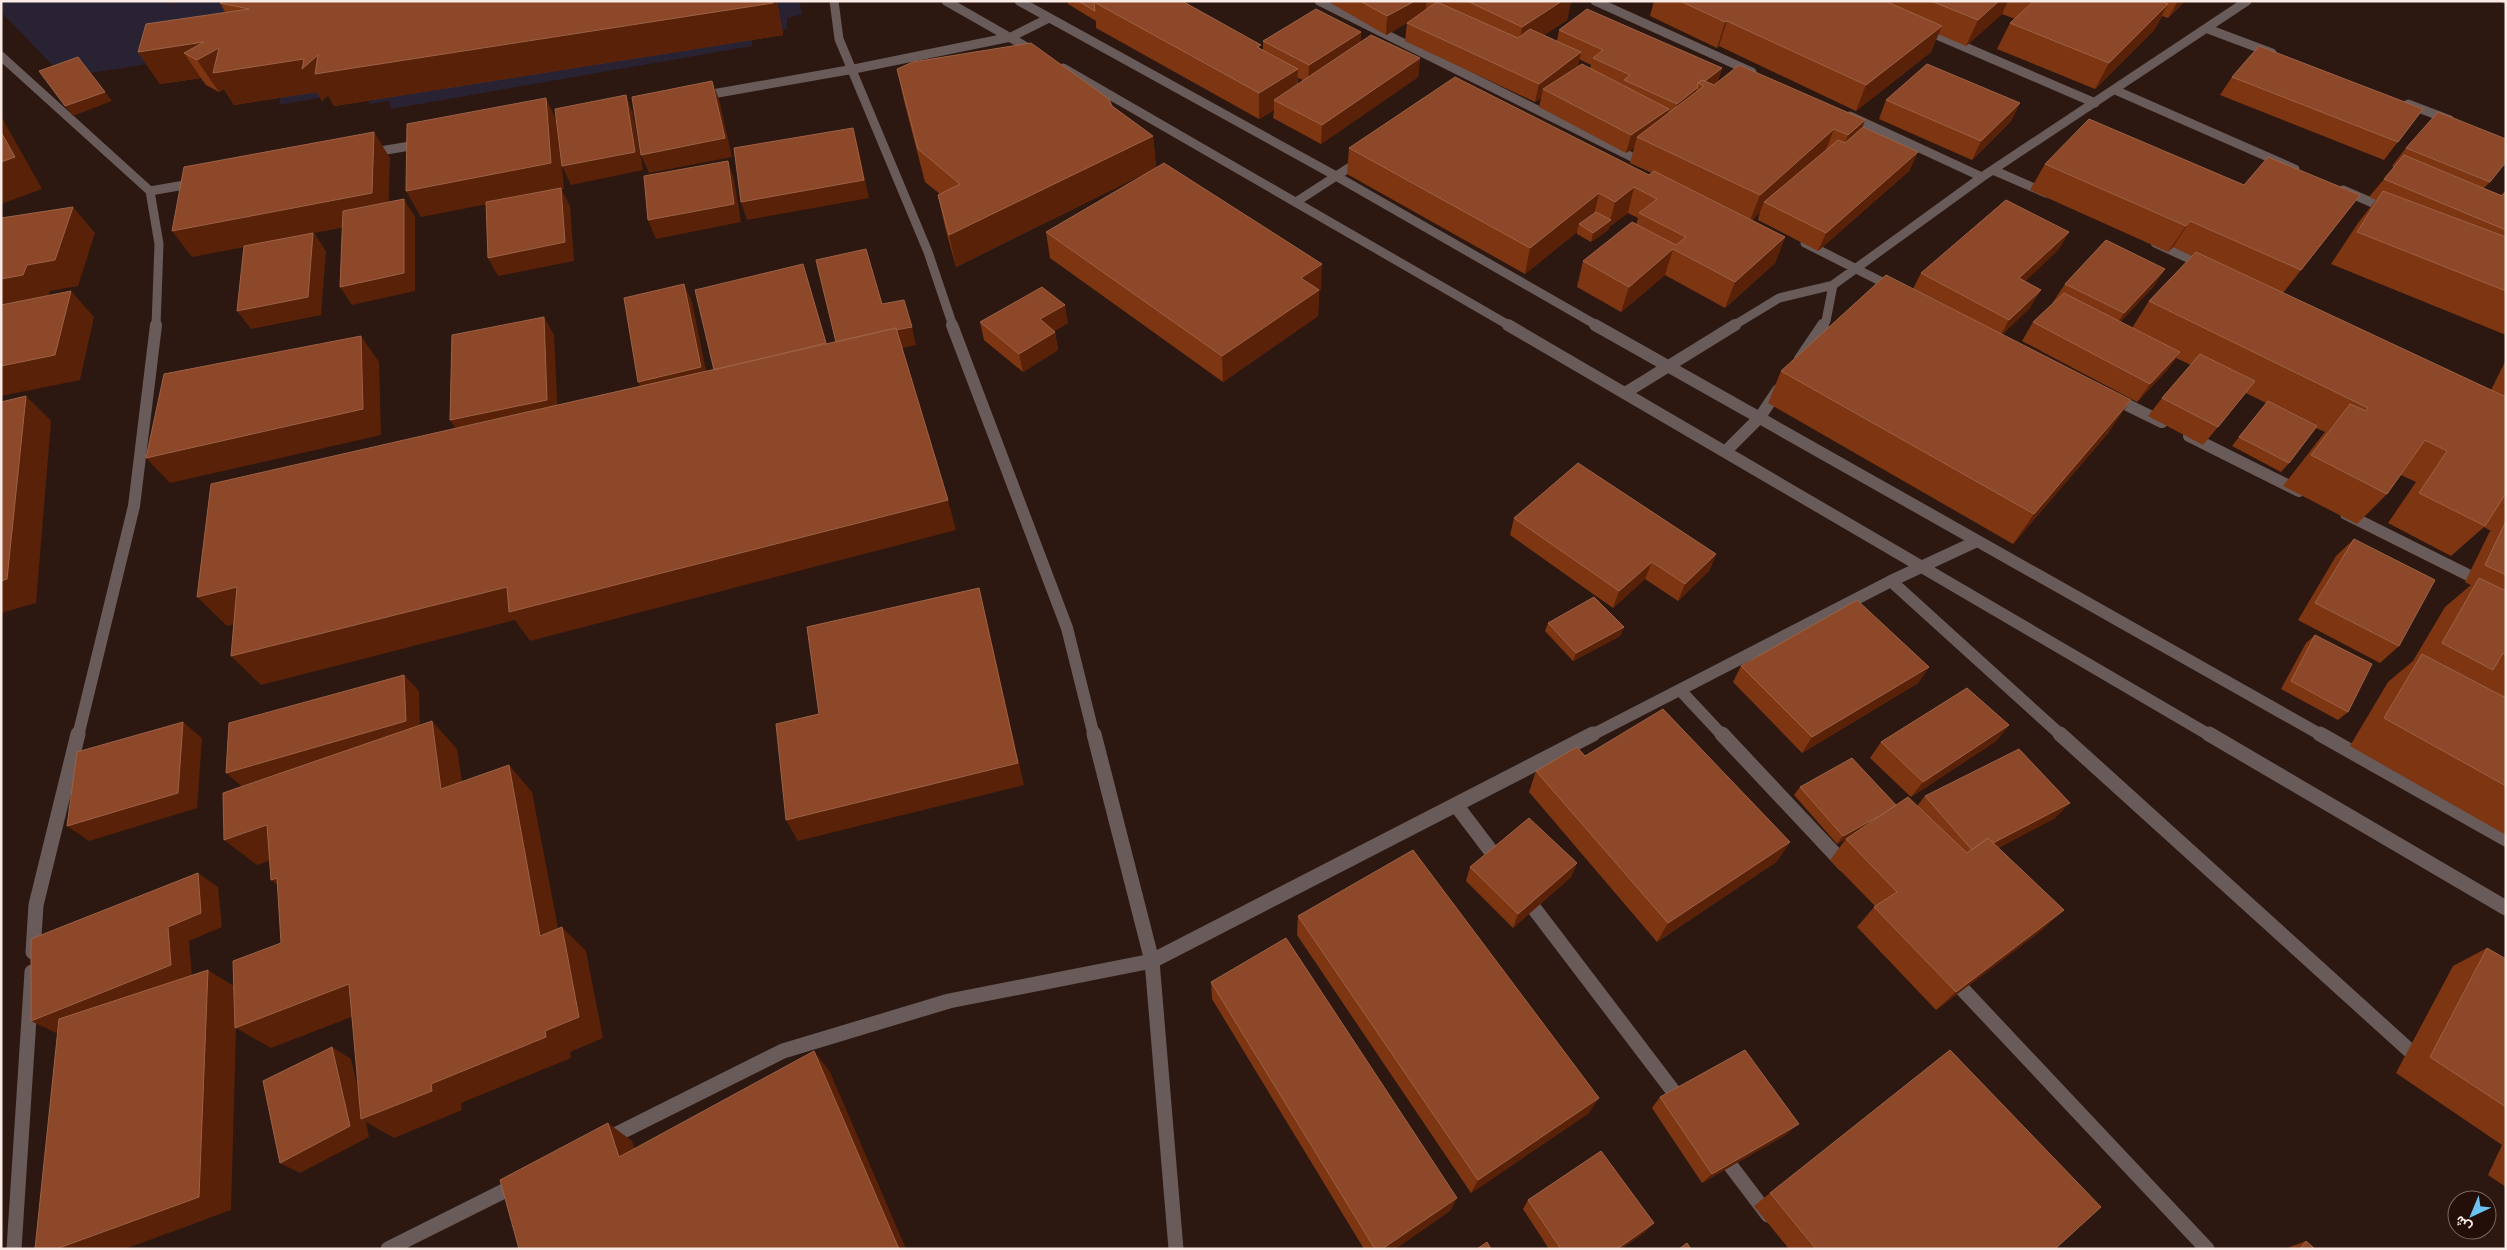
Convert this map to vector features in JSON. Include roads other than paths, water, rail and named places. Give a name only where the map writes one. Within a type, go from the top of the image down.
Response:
[{"type":"street","points":[[834,1],[839,39],[854,69],[928,252],[959,345],[1067,628],[1152,961],[1176,1249]]},
{"type":"street","points":[[946,1],[1296,202],[2506,908]]},
{"type":"street","points":[[1019,1],[1336,176],[1667,366],[2506,839]]},
{"type":"street","points":[[1319,1],[1475,84],[1654,169]]},
{"type":"street","points":[[1595,1],[1758,75]]},
{"type":"street","points":[[1625,394],[1667,366],[1779,298],[1833,285],[1982,177],[2208,29],[2247,1]]},
{"type":"street","points":[[687,98],[854,69],[1010,38],[1049,18]]},
{"type":"street","points":[[1918,28],[2095,102]]},
{"type":"street","points":[[2208,29],[2282,57]]},
{"type":"street","points":[[1,56],[150,191],[159,244],[157,314],[134,506],[36,905],[14,1249]]},
{"type":"street","points":[[2115,90],[2306,174]]},
{"type":"street","points":[[2394,99],[2459,124]]},
{"type":"street","points":[[1840,111],[1982,177]]},
{"type":"street","points":[[355,156],[433,142]]},
{"type":"street","points":[[1296,202],[1368,155]]},
{"type":"street","points":[[1993,170],[2056,198]]},
{"type":"street","points":[[150,191],[208,181]]},
{"type":"street","points":[[2333,186],[2397,213]]},
{"type":"street","points":[[1795,238],[1901,291]]},
{"type":"street","points":[[2146,239],[2218,272]]},
{"type":"street","points":[[1725,452],[1760,417],[1826,321],[1833,285]]},
{"type":"street","points":[[2105,394],[2310,496]]},
{"type":"street","points":[[2337,510],[2506,594]]},
{"type":"street","points":[[590,1148],[783,1051],[949,1001],[1152,961],[1891,581],[1977,541]]},
{"type":"street","points":[[1891,581],[2432,1070]]},
{"type":"street","points":[[1680,690],[1858,878]]},
{"type":"street","points":[[1456,805],[1691,1114]]},
{"type":"street","points":[[1940,966],[2207,1249]]},
{"type":"street","points":[[1709,1138],[1776,1225]]},
{"type":"street","points":[[388,1249],[529,1178]]}]
